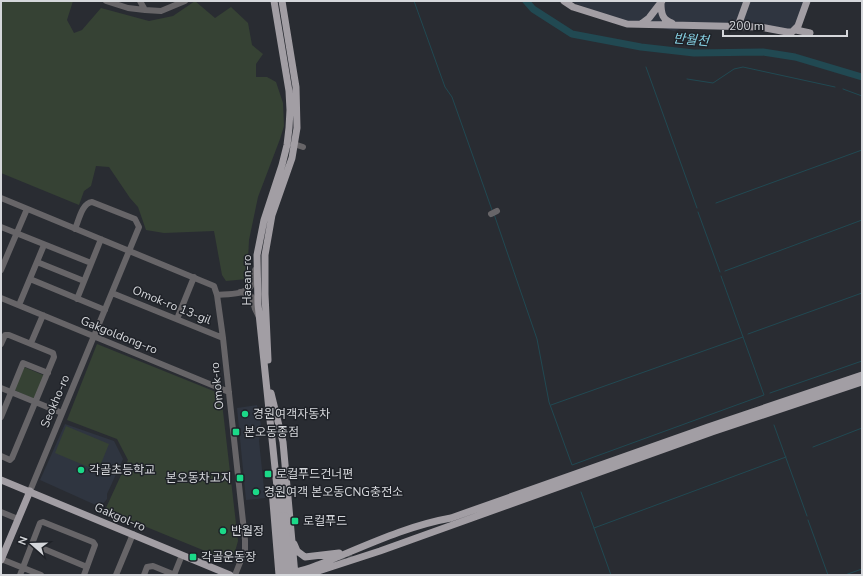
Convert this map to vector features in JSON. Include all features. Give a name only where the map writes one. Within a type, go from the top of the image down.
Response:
[{"type":"main road","name":"Haean-ro","points":[[274,1],[289,91],[289,128],[282,165],[264,220],[257,259],[259,317],[269,388],[282,516]]},
{"type":"main road","name":"Haean-ro","points":[[269,388],[265,255],[272,215],[292,158],[297,128],[296,86],[282,1]]},
{"type":"main road","points":[[738,26],[747,1]]},
{"type":"main road","points":[[796,30],[807,1]]},
{"type":"main road","points":[[566,2],[573,7],[627,24],[760,27],[787,32],[796,30],[810,33]]},
{"type":"main road","points":[[662,2],[661,11],[664,18],[674,24]]},
{"type":"main road","points":[[641,24],[649,18],[662,2]]},
{"type":"main road","points":[[657,24],[657,15],[662,2]]},
{"type":"main road","points":[[282,516],[285,575],[293,574],[317,566],[429,522],[451,518],[708,427],[862,375]]},
{"type":"main road","points":[[306,575],[712,432],[862,382]]},
{"type":"main road","points":[[269,388],[283,442],[294,560],[293,574]]},
{"type":"main road","points":[[269,388],[268,444],[280,575]]},
{"type":"main road","name":"Gakgol-ro","points":[[1,480],[230,575]]},
{"type":"main road","name":"Seokho-ro","points":[[1,559],[30,491]]},
{"type":"main road","points":[[282,516],[293,574]]},
{"type":"main road","points":[[292,540],[297,551],[305,557],[351,553]]},
{"type":"main road","points":[[278,562],[282,569],[286,571],[292,568],[294,560]]},
{"type":"main road","points":[[318,575],[328,568]]},
{"type":"street","points":[[106,1],[128,8],[161,11],[185,1]]},
{"type":"street","points":[[140,1],[145,10]]},
{"type":"street","points":[[294,144],[303,147]]},
{"type":"street","points":[[1,198],[194,277],[214,286],[217,295],[240,292],[251,286],[257,259]]},
{"type":"street","points":[[75,229],[85,206],[88,202],[92,202],[135,220],[139,227],[129,251]]},
{"type":"street","points":[[1,270],[27,209]]},
{"type":"street","points":[[1,227],[91,264]]},
{"type":"street","points":[[77,299],[101,239]]},
{"type":"street","points":[[19,306],[44,245]]},
{"type":"street","name":"Seokho-ro","points":[[30,491],[129,251]]},
{"type":"street","points":[[37,262],[84,281]]},
{"type":"street","points":[[177,319],[194,277]]},
{"type":"street","points":[[30,280],[105,310]]},
{"type":"street","name":"Omok-ro 13-gil","points":[[112,292],[223,338]]},
{"type":"street","points":[[240,292],[252,297],[259,317]]},
{"type":"street","name":"Omok-ro","points":[[217,295],[245,540],[245,550],[235,575]]},
{"type":"street","name":"Gakgoldong-ro","points":[[1,298],[229,392]]},
{"type":"street","points":[[31,344],[43,315]]},
{"type":"street","points":[[1,344],[5,335],[9,335],[53,353],[54,357],[12,458],[10,460],[1,456]]},
{"type":"street","points":[[1,417],[23,363],[48,373]]},
{"type":"street","points":[[1,388],[62,413]]},
{"type":"street","points":[[1,512],[18,519]]},
{"type":"street","points":[[20,575],[40,524],[43,522],[94,542],[95,545],[84,575]]},
{"type":"street","points":[[116,575],[132,534]]},
{"type":"street","points":[[32,544],[87,567]]},
{"type":"street","points":[[144,575],[147,567],[153,566],[175,575],[182,555]]},
{"type":"street","points":[[1,559],[41,575]]},
{"type":"shaded area","points":[[570,1],[807,1],[796,30],[680,29],[674,31],[649,24],[620,22]]},
{"type":"shaded area","points":[[257,405],[261,425],[259,441],[265,498],[246,500],[237,408]]},
{"type":"shaded area","name":"각골초등학교","points":[[65,424],[114,441],[123,459],[107,494],[107,499],[100,507],[40,480]]},
{"type":"green space","points":[[1,1],[73,1],[67,20],[74,33],[82,30],[101,8],[149,21],[173,16],[195,1],[215,18],[231,7],[248,23],[252,45],[263,54],[256,64],[256,77],[267,77],[276,82],[283,103],[284,126],[258,197],[249,240],[247,279],[226,281],[222,275],[214,231],[164,233],[146,230],[138,207],[109,167],[96,166],[91,186],[84,191],[79,205],[1,173]]},
{"type":"green space","points":[[97,344],[221,394],[238,541],[232,562],[105,510],[128,460],[117,439],[67,420]]},
{"type":"green space","points":[[24,367],[43,375],[44,377],[34,399],[14,390]]},
{"type":"green space","points":[[66,426],[109,444],[98,471],[55,453]]},
{"type":"waterway","points":[[414,1],[445,87],[452,97],[492,210]]},
{"type":"waterway","name":"반월천","points":[[526,1],[533,9],[572,34],[641,47],[694,53],[763,52],[795,57],[862,77]]},
{"type":"waterway","points":[[646,67],[697,208]]},
{"type":"waterway","points":[[687,79],[713,83],[734,69],[743,67],[835,87]]},
{"type":"waterway","points":[[843,89],[862,96]]},
{"type":"waterway","points":[[716,203],[862,150]]},
{"type":"waterway","points":[[698,212],[720,272]]},
{"type":"waterway","points":[[494,214],[537,339],[549,402],[572,465],[764,395],[721,276]]},
{"type":"waterway","points":[[725,271],[862,220]]},
{"type":"waterway","points":[[748,334],[862,293]]},
{"type":"waterway","points":[[551,405],[743,337]]},
{"type":"waterway","points":[[770,393],[862,361]]},
{"type":"waterway","points":[[774,425],[807,516]]},
{"type":"waterway","points":[[813,447],[862,428]]},
{"type":"waterway","points":[[594,528],[786,457]]},
{"type":"waterway","points":[[581,492],[611,575]]},
{"type":"waterway","points":[[808,520],[828,575]]},
{"type":"waterway","points":[[845,575],[862,569]]},
{"type":"tunnel","points":[[339,560],[352,555]]},
{"type":"place","name":"경원여객자동차","points":[[245,414]]},
{"type":"place","name":"본오동종점","points":[[236,432]]},
{"type":"place","name":"각골초등학교","points":[[81,470]]},
{"type":"place","name":"로컬푸드건너편","points":[[268,474]]},
{"type":"place","name":"본오동차고지","points":[[240,478]]},
{"type":"place","name":"경원여객 본오동CNG충전소","points":[[256,492]]},
{"type":"place","name":"로컬푸드","points":[[295,521]]},
{"type":"place","name":"반월정","points":[[223,531]]},
{"type":"place","name":"각골운동장","points":[[193,557]]}]
